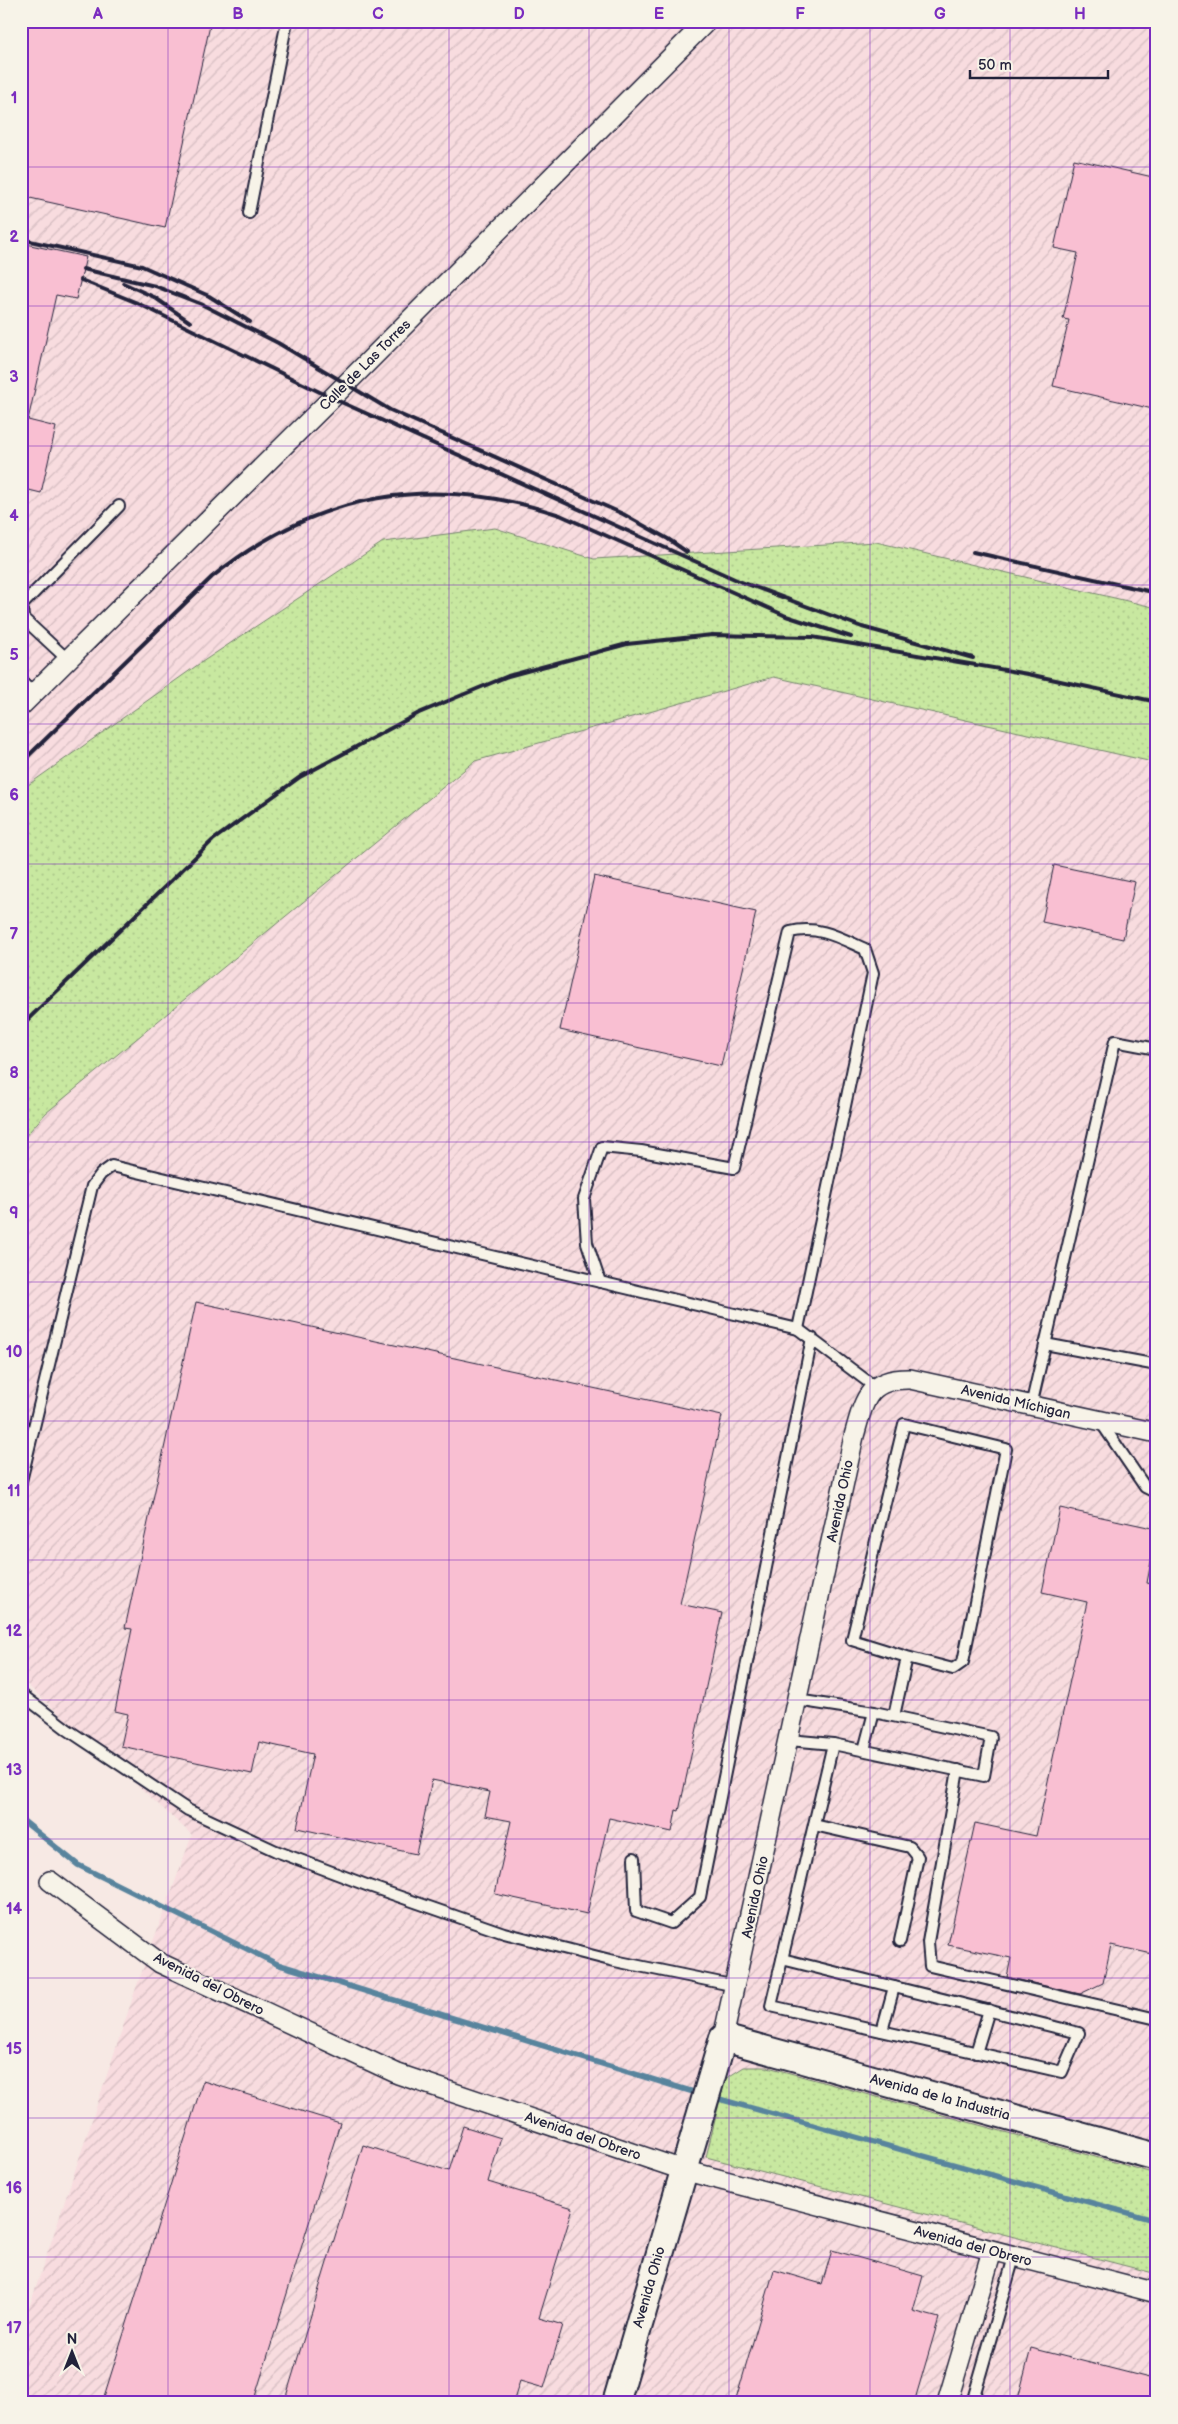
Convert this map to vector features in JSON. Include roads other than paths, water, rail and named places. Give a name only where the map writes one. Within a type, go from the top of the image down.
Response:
[{"type":"street","name":"Calle de Las Torres","points":[[26,694],[68,660],[332,398],[706,21]]},
{"type":"street","name":"Avenida Míchigan","points":[[875,1387],[884,1382],[910,1379],[1157,1433]]},
{"type":"street","name":"Avenida Ohio","points":[[616,2403],[723,2038],[736,1986],[854,1436],[862,1408],[875,1387]]},
{"type":"street","name":"Avenida del Obrero","points":[[50,1881],[160,1963],[398,2074],[683,2170],[1157,2293]]},
{"type":"street","name":"Avenida de la Industria","points":[[723,2038],[1157,2157]]},
{"type":"street","points":[[713,2069],[758,2051],[774,2051]]},
{"type":"street","points":[[947,2403],[992,2251]]},
{"type":"lane","points":[[249,213],[287,21]]},
{"type":"lane","points":[[68,660],[23,618],[22,605],[119,506]]},
{"type":"lane","points":[[600,1282],[586,1243],[584,1199],[602,1147],[641,1151],[734,1168],[790,932],[807,928],[836,936],[865,949],[874,973],[798,1329]]},
{"type":"lane","points":[[1031,1406],[1116,1040],[1157,1049]]},
{"type":"lane","points":[[21,1481],[92,1186],[101,1174],[112,1166],[798,1329],[875,1387]]},
{"type":"lane","points":[[634,1858],[636,1911],[671,1923],[700,1897],[812,1338]]},
{"type":"lane","points":[[1045,1344],[1157,1365]]},
{"type":"lane","points":[[1100,1421],[1145,1487],[1157,1493]]},
{"type":"lane","points":[[904,1424],[1006,1449],[963,1662],[953,1669],[907,1657],[852,1640],[904,1424]]},
{"type":"lane","points":[[894,1716],[907,1657]]},
{"type":"lane","points":[[21,1694],[68,1730],[188,1810],[276,1851],[504,1933],[610,1960],[736,1986]]},
{"type":"lane","points":[[789,1740],[833,1744],[984,1776],[991,1737],[874,1712],[797,1700]]},
{"type":"lane","points":[[864,1750],[874,1712]]},
{"type":"lane","points":[[782,1959],[1079,2033],[1062,2072],[771,2006],[782,1959],[814,1825],[833,1744]]},
{"type":"lane","points":[[958,1770],[928,1942],[930,1966],[1157,2019]]},
{"type":"lane","points":[[814,1825],[910,1847],[918,1857],[900,1941]]},
{"type":"lane","points":[[882,2031],[894,1987]]},
{"type":"lane","points":[[976,2053],[989,2010]]},
{"type":"lane","points":[[972,2403],[1014,2257]]},
{"type":"waterway","points":[[21,1819],[78,1865],[277,1964],[700,2094]]},
{"type":"waterway","points":[[712,2097],[1157,2221]]},
{"type":"railway","points":[[21,239],[142,266],[209,296],[250,322]]},
{"type":"railway","points":[[83,269],[155,286],[201,304],[278,343],[390,410],[623,514],[687,552]]},
{"type":"railway","points":[[81,280],[135,302],[332,398],[739,581],[862,627],[973,658]]},
{"type":"railway","points":[[123,283],[154,297],[190,322]]},
{"type":"railway","points":[[21,763],[212,577],[252,548],[293,526],[335,509],[377,498],[421,494],[466,495],[512,502],[560,515],[786,616],[851,637]]},
{"type":"railway","points":[[973,552],[1157,593]]},
{"type":"railway","points":[[21,1026],[213,840],[300,777],[419,713],[508,676],[627,644],[712,635],[812,637],[1028,674],[1157,702]]}]
